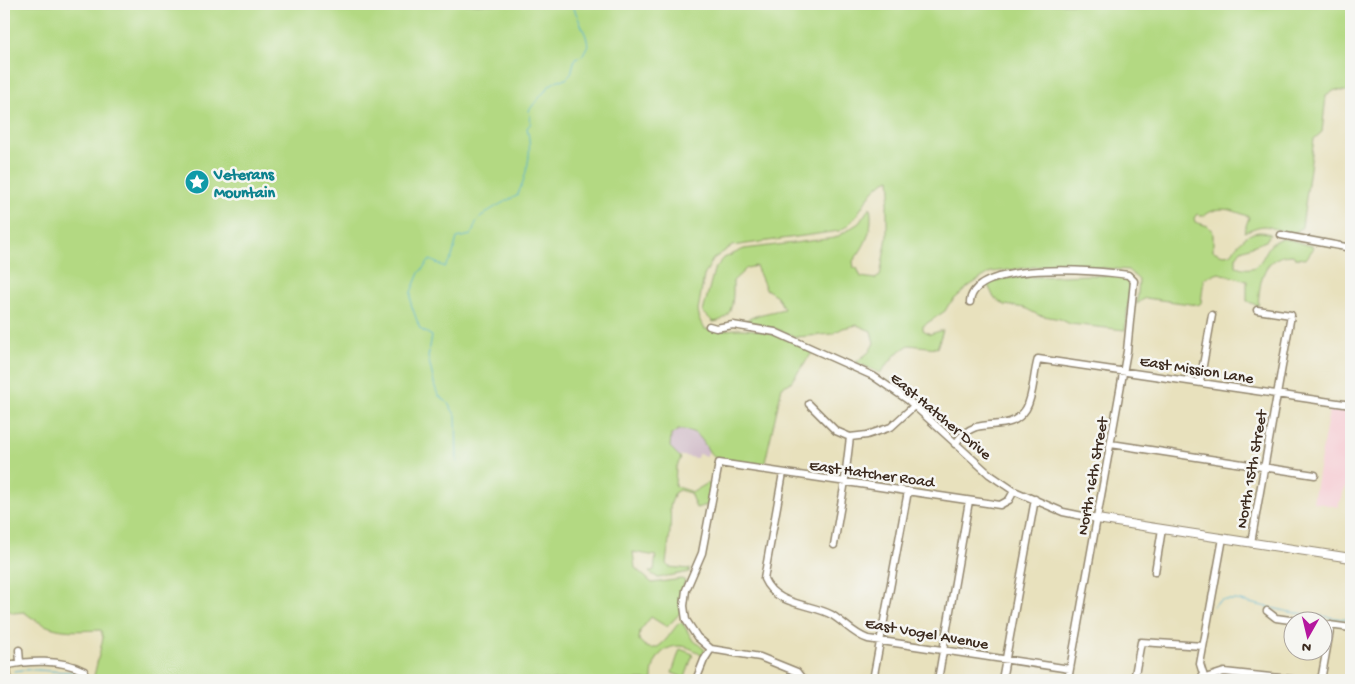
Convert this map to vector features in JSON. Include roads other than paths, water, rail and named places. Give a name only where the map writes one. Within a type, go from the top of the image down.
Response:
[{"type":"street","points":[[1282,235],[1351,248]]},
{"type":"street","name":"North 16th Street","points":[[970,302],[971,293],[978,286],[988,279],[1001,276],[1076,269],[1132,277],[1134,281],[1124,371],[1068,680]]},
{"type":"street","name":"North 15th Street","points":[[1251,543],[1291,315],[1257,310]]},
{"type":"street","points":[[1200,382],[1212,315]]},
{"type":"street","name":"East Hatcher Drive","points":[[709,326],[716,328],[733,325],[775,332],[873,376],[914,406],[989,474],[1014,491],[1063,512],[1097,519]]},
{"type":"street","name":"East Mission Lane","points":[[954,444],[967,432],[977,427],[1002,426],[1013,422],[1021,415],[1029,401],[1038,359],[1351,405]]},
{"type":"street","points":[[809,404],[836,430],[850,437],[867,435],[891,427],[914,406]]},
{"type":"street","points":[[834,545],[850,437]]},
{"type":"street","points":[[1111,444],[1315,475]]},
{"type":"street","name":"East Hatcher Road","points":[[711,650],[691,628],[684,614],[684,600],[702,553],[720,463],[908,490],[969,501],[1005,504],[1014,491]]},
{"type":"street","name":"East Vogel Avenue","points":[[782,473],[764,581],[784,598],[824,611],[861,636],[880,641],[1070,669]]},
{"type":"street","points":[[874,680],[908,490]]},
{"type":"street","points":[[1002,680],[1035,499]]},
{"type":"street","points":[[938,680],[969,501]]},
{"type":"street","points":[[1097,519],[1351,558]]},
{"type":"street","points":[[1155,572],[1162,530]]},
{"type":"street","name":"North 15th Street","points":[[1203,679],[1200,664],[1222,538]]},
{"type":"street","points":[[1267,611],[1276,618],[1282,619]]},
{"type":"street","points":[[1332,625],[1351,628]]},
{"type":"street","points":[[1134,680],[1141,642],[1203,646]]},
{"type":"street","points":[[19,650],[20,662]]},
{"type":"street","points":[[696,680],[704,660],[711,650],[760,657],[797,672],[803,680]]},
{"type":"street","points":[[8,680],[5,666],[20,662],[75,666],[84,671]]},
{"type":"street","points":[[1319,680],[1323,662]]},
{"type":"street","points":[[1203,679],[1218,673],[1230,672],[1300,680]]},
{"type":"waterway","points":[[457,462],[456,416],[447,402],[438,395],[435,387],[428,357],[432,336],[420,329],[411,304],[411,292],[419,273],[430,260],[445,267],[452,257],[457,238],[471,235],[479,219],[517,196],[524,180],[528,163],[529,137],[527,128],[531,123],[529,110],[550,85],[558,80],[566,79],[571,74],[575,58],[582,56],[588,45],[572,4]]},
{"type":"waterway","points":[[1213,606],[1221,600],[1236,600],[1290,612],[1351,620]]},
{"type":"waterway","points":[[1201,615],[1206,611]]},
{"type":"waterway","points":[[14,671],[79,671]]},
{"type":"place","name":"Veterans Mountain","points":[[197,182]]}]
